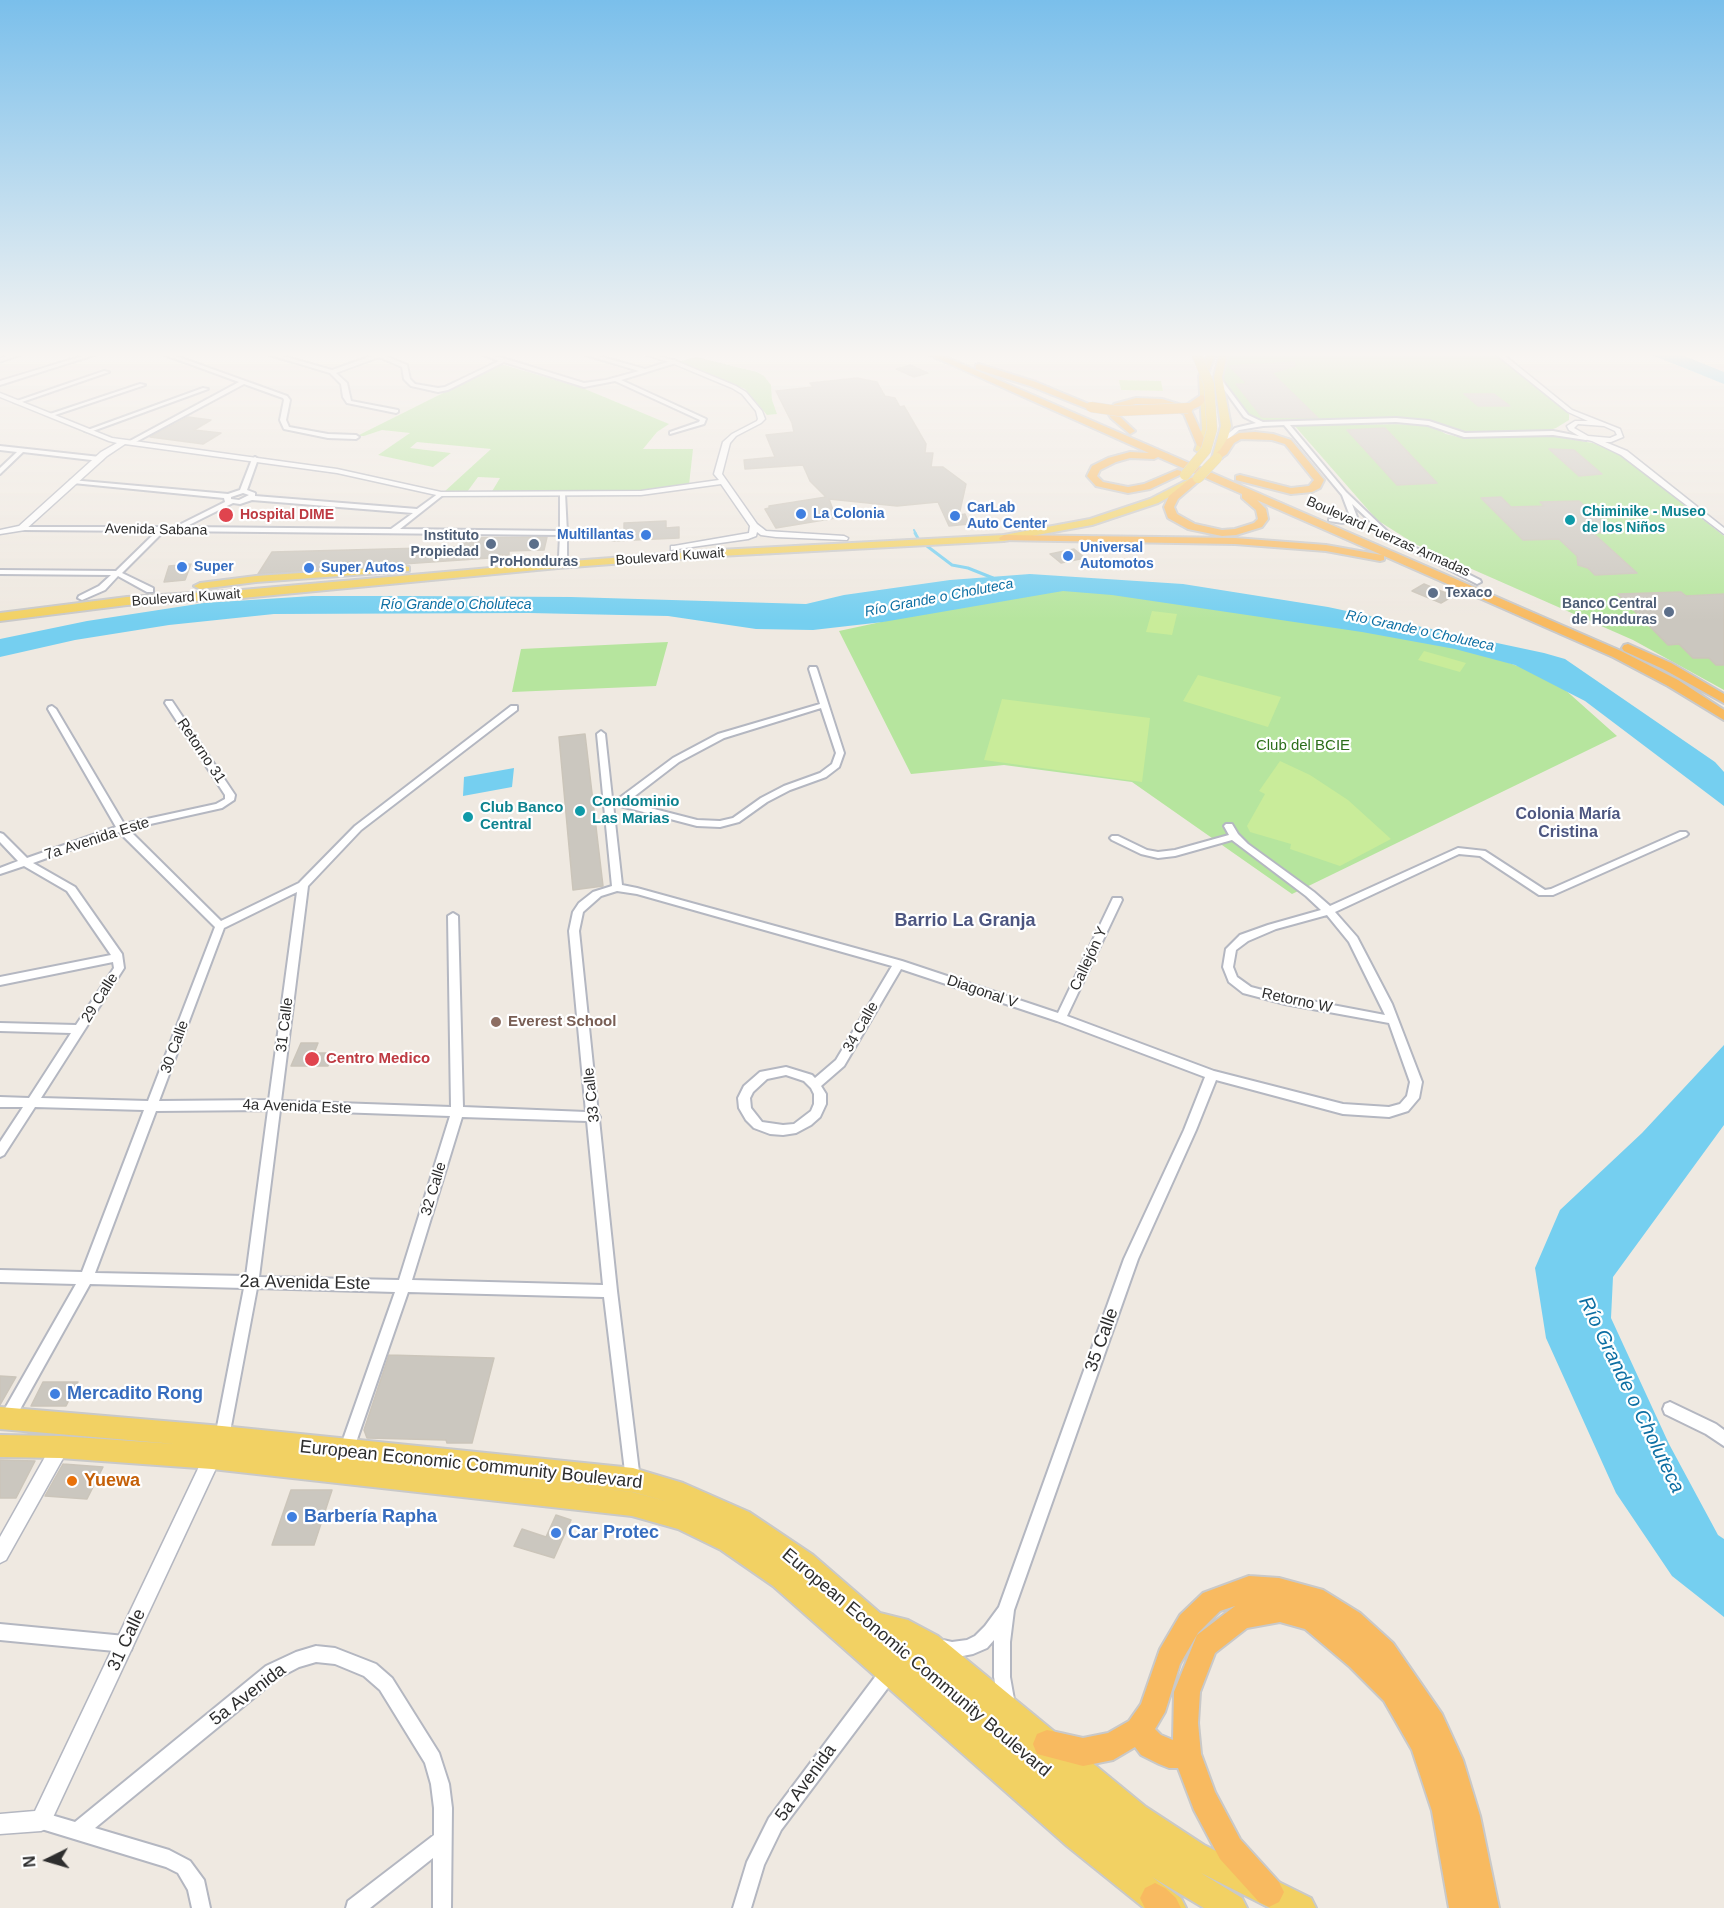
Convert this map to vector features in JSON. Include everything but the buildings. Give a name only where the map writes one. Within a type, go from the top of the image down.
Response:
[{"type":"highway","name":"Boulevard Fuerzas Armadas","points":[[1133,444],[1189,473],[1223,476],[1478,582],[1634,651],[1724,699]]},
{"type":"highway","name":"Boulevard Fuerzas Armadas","points":[[1157,444],[1430,572],[1617,654],[1673,683],[1724,716]]},
{"type":"highway","points":[[1217,457],[1224,452],[1228,444]]},
{"type":"highway","points":[[1223,476],[1291,491],[1312,489],[1319,480],[1290,444]]},
{"type":"highway","points":[[1130,455],[1156,456],[1189,473],[1146,487],[1128,490],[1100,484],[1092,476],[1096,468],[1130,455]]},
{"type":"highway","points":[[1189,473],[1170,502],[1169,511],[1180,522],[1206,531],[1222,532],[1249,529],[1258,525],[1263,519],[1263,514],[1256,504],[1223,476]]},
{"type":"highway","points":[[1004,538],[1109,538],[1288,544],[1362,554],[1430,572]]},
{"type":"highway","points":[[1047,1744],[1083,1752],[1113,1746],[1138,1730],[1152,1712],[1169,1658],[1189,1624],[1212,1602],[1249,1588],[1279,1590],[1314,1599],[1351,1622],[1384,1652],[1414,1693],[1432,1723],[1449,1760],[1466,1816],[1473,1903]]},
{"type":"highway","points":[[1269,1893],[1230,1849],[1204,1800],[1187,1754],[1185,1723],[1187,1692],[1206,1644],[1241,1616],[1280,1609],[1312,1619],[1359,1658],[1393,1692],[1424,1744],[1473,1903]]},
{"type":"highway","points":[[1138,1730],[1151,1745],[1169,1754],[1187,1754]]},
{"type":"main road","points":[[1189,473],[1206,450],[1208,444]]},
{"type":"main road","name":"Boulevard Kuwait","points":[[936,538],[1015,529],[1097,513],[1131,501],[1189,473],[1217,457],[1222,444]]},
{"type":"main road","name":"Boulevard Kuwait","points":[[0,617],[178,597],[253,593],[423,576],[891,540],[1004,538],[1092,522],[1154,501],[1189,473],[1201,447]]},
{"type":"main road","name":"Boulevard Kuwait","points":[[0,610],[150,590],[298,576],[433,568],[674,548],[844,538],[891,540]]},
{"type":"main road","points":[[423,576],[316,585],[308,582],[314,578],[433,568]]},
{"type":"main road","points":[[178,597],[281,588],[290,585],[292,581],[204,585]]},
{"type":"main road","name":"European Economic Community Boulevard","points":[[4,1418],[632,1504],[681,1518],[730,1541],[782,1577],[891,1670],[1060,1822],[1164,1905]]},
{"type":"main road","name":"European Economic Community Boulevard","points":[[0,1446],[346,1451],[633,1480],[683,1495],[740,1521],[804,1564],[1095,1816],[1162,1867],[1232,1908]]},
{"type":"main road","points":[[873,1624],[908,1633],[929,1645],[1136,1817],[1194,1855],[1301,1908]]},
{"type":"street","points":[[22,528],[100,459],[125,444]]},
{"type":"street","points":[[135,444],[337,471],[441,494],[641,493],[723,482]]},
{"type":"street","points":[[726,444],[718,474],[754,526],[764,533],[776,535],[844,538]]},
{"type":"street","points":[[1302,444],[1344,493],[1390,537],[1478,582]]},
{"type":"street","points":[[1602,444],[1624,453],[1724,532]]},
{"type":"street","points":[[1619,444],[1624,453]]},
{"type":"street","points":[[0,448],[100,459]]},
{"type":"street","points":[[0,472],[22,450]]},
{"type":"street","points":[[172,531],[243,491],[255,459]]},
{"type":"street","points":[[73,481],[230,499],[251,498],[417,511]]},
{"type":"street","points":[[243,491],[253,494],[251,498]]},
{"type":"street","points":[[1331,520],[1343,521],[1354,517],[1344,493]]},
{"type":"street","points":[[392,532],[441,494]]},
{"type":"street","points":[[563,494],[563,557]]},
{"type":"street","points":[[674,548],[748,537],[753,534],[754,526]]},
{"type":"street","name":"Avenida Sabana","points":[[0,532],[22,528],[161,531],[564,532]]},
{"type":"street","points":[[82,598],[102,588],[161,531]]},
{"type":"street","points":[[0,572],[117,573],[150,590]]},
{"type":"street","points":[[614,801],[697,823],[720,824],[736,820],[764,800],[823,775],[836,765],[840,753],[813,669]]},
{"type":"street","name":"Retorno 31","points":[[169,703],[230,795],[229,800]]},
{"type":"street","points":[[614,801],[676,760],[713,740],[824,705]]},
{"type":"street","points":[[52,709],[121,828],[220,926],[303,885],[358,828],[514,708]]},
{"type":"street","points":[[601,734],[614,801],[617,888]]},
{"type":"street","name":"7a Avenida Este","points":[[0,871],[121,828],[219,806],[229,800]]},
{"type":"street","name":"Diagonal V","points":[[617,888],[654,896],[898,964],[1061,1018],[1212,1075],[1343,1109],[1389,1112],[1404,1108],[1413,1098],[1416,1082],[1393,1020],[1353,940],[1328,911],[1232,831],[1175,853],[1158,855],[1144,852],[1115,838]]},
{"type":"street","points":[[1328,911],[1458,851],[1482,853],[1504,865],[1533,887],[1543,892],[1553,892],[1683,834]]},
{"type":"street","name":"29 Calle","points":[[0,836],[25,862],[71,889],[118,957],[118,968],[0,1152]]},
{"type":"street","name":"31 Calle","points":[[41,1821],[217,1448],[252,1282],[303,885]]},
{"type":"street","name":"33 Calle","points":[[617,888],[589,899],[578,912],[574,922],[610,1291],[633,1480]]},
{"type":"street","name":"Callejón Y","points":[[1061,1018],[1117,900]]},
{"type":"street","name":"Retorno W","points":[[1328,911],[1272,927],[1244,938],[1231,949],[1228,967],[1233,979],[1247,990],[1285,1000],[1393,1020]]},
{"type":"street","name":"32 Calle","points":[[346,1451],[404,1285],[457,1113],[453,916]]},
{"type":"street","name":"30 Calle","points":[[4,1418],[86,1279],[220,926]]},
{"type":"street","points":[[0,981],[118,957]]},
{"type":"street","name":"34 Calle","points":[[815,1085],[840,1063],[898,964]]},
{"type":"street","points":[[0,1027],[81,1029]]},
{"type":"street","points":[[775,1072],[798,1073],[815,1085],[820,1094],[820,1104],[816,1114],[796,1128],[783,1130],[758,1125],[745,1108],[744,1098],[748,1089],[764,1075],[775,1072]]},
{"type":"street","name":"35 Calle","points":[[1008,1712],[1002,1677],[1002,1642],[1006,1610],[1131,1259],[1190,1130],[1212,1075]]},
{"type":"street","name":"4a Avenida Este","points":[[0,1102],[153,1107],[274,1106],[594,1117]]},
{"type":"street","name":"2a Avenida Este","points":[[0,1276],[610,1291]]},
{"type":"street","points":[[1670,1409],[1711,1429],[1724,1439]]},
{"type":"street","points":[[0,1554],[60,1447]]},
{"type":"street","name":"35 Calle","points":[[929,1645],[952,1650],[967,1648],[981,1642],[1006,1610]]},
{"type":"street","points":[[0,1632],[125,1644]]},
{"type":"street","name":"5a Avenida","points":[[78,1831],[272,1672],[296,1660],[316,1654],[335,1656],[370,1670],[386,1684],[433,1759],[440,1784],[444,1838],[442,1908]]},
{"type":"street","name":"5a Avenida","points":[[742,1908],[756,1862],[775,1824],[891,1670]]},
{"type":"street","points":[[0,1824],[41,1821],[169,1859],[184,1867],[197,1887],[201,1908]]},
{"type":"street","points":[[355,1908],[444,1838]]},
{"type":"green space","points":[[394,444],[415,444],[410,448],[451,453],[433,467],[378,455]]},
{"type":"green space","points":[[439,444],[647,444],[643,449],[693,449],[689,485],[649,491],[491,493],[500,478],[478,477],[467,492],[444,492],[491,449]]},
{"type":"green space","points":[[1311,444],[1595,444],[1619,454],[1724,536],[1724,690],[1633,640],[1415,544],[1377,520]]},
{"type":"green space","name":"Club del BCIE","points":[[1142,590],[1460,645],[1553,679],[1617,736],[1292,894],[1132,782],[1004,765],[911,774],[839,631],[988,599],[1044,591]]},
{"type":"green space","points":[[1152,611],[1177,614],[1172,635],[1146,632]]},
{"type":"green space","points":[[668,642],[656,686],[512,692],[521,649]]},
{"type":"green space","points":[[1424,651],[1466,663],[1460,672],[1418,660]]},
{"type":"green space","points":[[1198,675],[1281,697],[1268,727],[1183,701]]},
{"type":"green space","points":[[1002,699],[1150,718],[1142,782],[984,760]]},
{"type":"green space","points":[[1280,761],[1310,775],[1348,800],[1391,839],[1340,866],[1290,849],[1291,844],[1250,832],[1247,826],[1265,794],[1259,791]]},
{"type":"water","name":"Río Grande o Choluteca","points":[[1030,574],[1183,584],[1328,607],[1565,659],[1715,762],[1724,772],[1724,806],[1585,701],[1515,665],[1455,649],[1362,632],[1112,595],[1063,591],[883,622],[813,630],[756,629],[668,616],[529,613],[274,614],[169,625],[75,640],[0,657],[0,639],[87,621],[204,603],[312,596],[410,596],[571,597],[806,604],[844,595],[950,580]]},
{"type":"water","points":[[514,768],[512,787],[463,796],[464,777]]},
{"type":"water","name":"Río Grande o Choluteca","points":[[1724,1045],[1724,1125],[1613,1277],[1611,1318],[1669,1444],[1718,1535],[1724,1539],[1724,1617],[1672,1576],[1616,1493],[1546,1338],[1535,1268],[1560,1210],[1642,1133]]},
{"type":"waterway","points":[[914,530],[916,534]]},
{"type":"waterway","name":"Río Grande o Choluteca","points":[[915,533],[919,540],[952,565],[968,568],[993,578]]},
{"type":"place","name":"La Colonia","points":[[801,514]]},
{"type":"place","name":"Hospital DIME","points":[[226,515]]},
{"type":"place","name":"CarLab Auto Center","points":[[955,516]]},
{"type":"place","name":"Chiminike - Museo de los Niños","points":[[1570,520]]},
{"type":"place","name":"Multillantas","points":[[646,535]]},
{"type":"place","name":"Instituto Propiedad","points":[[491,544]]},
{"type":"place","name":"ProHonduras","points":[[534,544]]},
{"type":"place","name":"Universal Automotos","points":[[1068,556]]},
{"type":"place","name":"Super","points":[[182,567]]},
{"type":"place","name":"Super Autos","points":[[309,568]]},
{"type":"place","name":"Texaco","points":[[1433,593]]},
{"type":"place","name":"Banco Central de Honduras","points":[[1669,612]]},
{"type":"place","name":"Condominio Las Marias","points":[[580,811]]},
{"type":"place","name":"Club Banco Central","points":[[468,817]]},
{"type":"place","name":"Everest School","points":[[496,1022]]},
{"type":"place","name":"Centro Medico","points":[[312,1059]]},
{"type":"place","name":"Mercadito Rong","points":[[55,1394]]},
{"type":"place","name":"Yuewa","points":[[72,1481]]},
{"type":"place","name":"Barbería Rapha","points":[[292,1517]]},
{"type":"place","name":"Car Protec","points":[[556,1533]]},
{"type":"district","name":"Colonia María Cristina","points":[[1568,824]]},
{"type":"district","name":"Barrio La Granja","points":[[965,921]]}]
